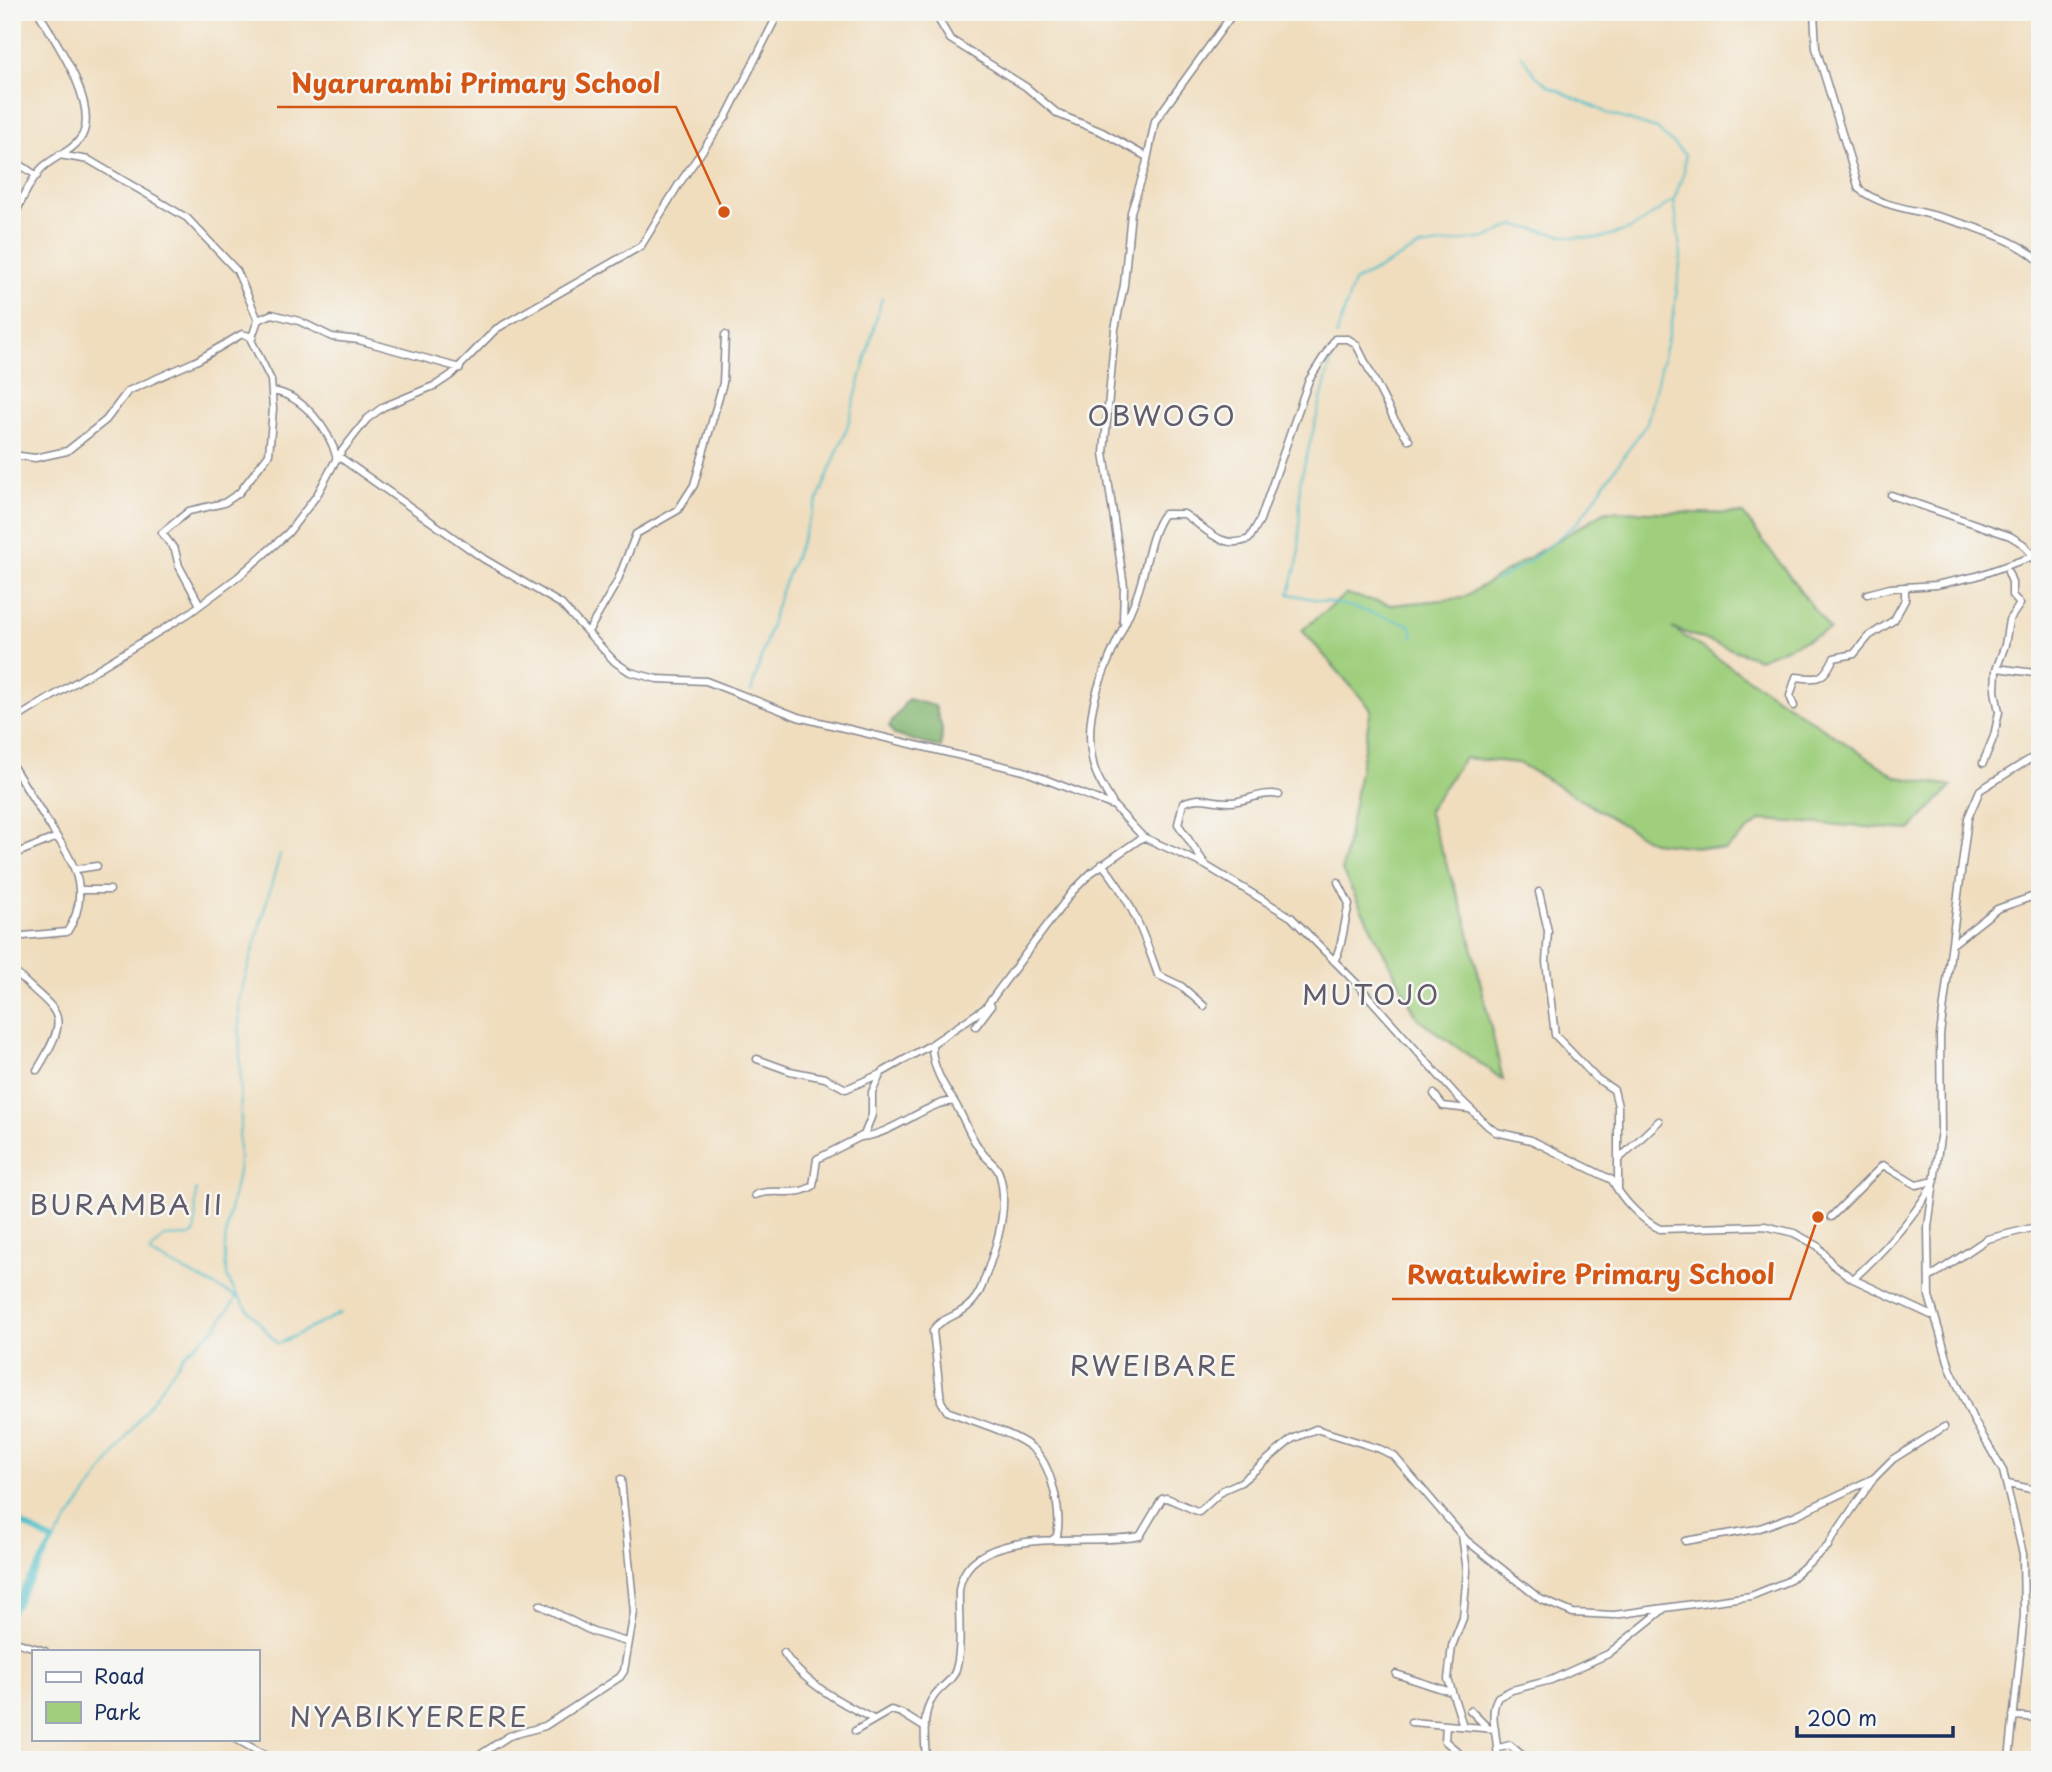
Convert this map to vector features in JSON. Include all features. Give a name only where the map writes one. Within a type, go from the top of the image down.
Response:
[{"type":"street","points":[[12,222],[37,176],[83,134],[86,109],[61,51],[38,12]]},
{"type":"street","points":[[13,722],[200,605],[238,577],[288,533],[359,428],[383,407],[436,385],[460,368],[479,343],[496,329],[641,246],[679,184],[726,117],[779,12]]},
{"type":"street","points":[[934,12],[950,39],[1026,87],[1058,114],[1102,132],[1147,157]]},
{"type":"street","points":[[1123,625],[1124,586],[1107,489],[1105,422],[1128,228],[1161,110],[1234,12]]},
{"type":"street","points":[[1814,12],[1816,48],[1859,189],[1885,203],[2012,242],[2030,251],[2040,262]]},
{"type":"street","points":[[59,155],[89,160],[187,218],[237,271],[251,296],[258,320],[253,337],[270,374],[270,447],[263,464],[239,493],[224,503],[189,511],[162,533],[175,550],[179,566],[200,605]]},
{"type":"street","points":[[12,159],[37,176]]},
{"type":"street","points":[[258,320],[272,314],[299,321],[332,337],[359,340],[460,368]]},
{"type":"street","points":[[12,455],[35,458],[68,451],[106,420],[128,391],[196,361],[242,334],[253,337]]},
{"type":"street","points":[[589,630],[617,582],[636,534],[678,510],[694,485],[723,383],[725,335]]},
{"type":"street","points":[[1409,440],[1394,419],[1356,344],[1341,338],[1332,340],[1309,380],[1254,533],[1243,542],[1228,542],[1211,536],[1184,514],[1164,514],[1156,528],[1136,597],[1097,687],[1091,758],[1097,776],[1114,806],[1143,837],[1205,865],[1291,917],[1471,1110],[1496,1132],[1531,1140],[1612,1180],[1618,1192],[1647,1220],[1660,1228],[1765,1226],[1794,1233],[1818,1246],[1832,1264],[1853,1279],[1933,1316]]},
{"type":"street","points":[[272,391],[292,397],[321,425],[333,442],[338,458],[484,559],[561,604],[589,630],[615,662],[642,677],[706,681],[798,717],[1024,771],[1114,806]]},
{"type":"street","points":[[1891,495],[2010,536],[2040,564]]},
{"type":"street","points":[[1867,593],[1936,585],[1977,576],[2034,556]]},
{"type":"street","points":[[1983,763],[1994,737],[1999,712],[1995,684],[1997,668],[2009,620],[2020,604],[2012,596],[2012,582],[2008,572]]},
{"type":"street","points":[[1794,706],[1790,696],[1796,677],[1816,678],[1828,673],[1835,658],[1854,654],[1869,636],[1894,620],[1905,600],[1905,587]]},
{"type":"street","points":[[1997,668],[2034,673],[2040,670]]},
{"type":"street","points":[[2008,1760],[2024,1615],[2023,1554],[2008,1484],[1956,1381],[1933,1316],[1928,1227],[1941,1130],[1940,1035],[1968,818],[1976,796],[1988,782],[2040,753]]},
{"type":"street","points":[[12,765],[77,869],[80,890],[67,932],[23,936]]},
{"type":"street","points":[[1205,865],[1178,824],[1183,803],[1203,796],[1232,802],[1266,793],[1279,795]]},
{"type":"street","points":[[12,855],[57,836]]},
{"type":"street","points":[[757,1059],[790,1071],[825,1078],[846,1089],[932,1044],[988,1004],[1072,892],[1102,864],[1143,837]]},
{"type":"street","points":[[1102,864],[1115,879],[1141,930],[1158,975],[1181,986],[1204,1006]]},
{"type":"street","points":[[77,869],[97,866]]},
{"type":"street","points":[[1334,961],[1349,904],[1338,882]]},
{"type":"street","points":[[80,890],[110,890]]},
{"type":"street","points":[[1539,892],[1548,931],[1546,962],[1555,1035],[1596,1078],[1614,1090],[1618,1106],[1618,1192]]},
{"type":"street","points":[[1952,944],[1997,909],[2040,894]]},
{"type":"street","points":[[12,969],[56,1010],[60,1021],[54,1039],[37,1070]]},
{"type":"street","points":[[976,1026],[987,1014],[991,1006],[988,1004]]},
{"type":"street","points":[[932,1044],[935,1065],[954,1102],[978,1147],[1000,1174],[1002,1201],[997,1239],[980,1289],[968,1309],[936,1326],[933,1331],[941,1401],[947,1411],[962,1414],[981,1426],[1023,1441],[1040,1455],[1052,1482],[1059,1519],[1058,1536],[1051,1541]]},
{"type":"street","points":[[862,1137],[872,1115],[872,1092],[881,1073]]},
{"type":"street","points":[[1434,1094],[1443,1106],[1471,1110]]},
{"type":"street","points":[[755,1195],[768,1191],[779,1194],[808,1189],[813,1186],[817,1159],[837,1146],[862,1137],[875,1136],[931,1108],[954,1102]]},
{"type":"street","points":[[1618,1160],[1659,1121]]},
{"type":"street","points":[[1831,1217],[1883,1165],[1916,1185],[1935,1181]]},
{"type":"street","points":[[1853,1279],[1920,1206],[1935,1181]]},
{"type":"street","points":[[1929,1278],[1986,1239],[2040,1226]]},
{"type":"street","points":[[926,1760],[925,1728],[932,1697],[953,1677],[956,1670],[960,1580],[970,1563],[992,1550],[1051,1541],[1140,1536],[1158,1503],[1167,1498],[1199,1512],[1223,1490],[1241,1482],[1292,1440],[1316,1429],[1367,1444],[1394,1456],[1462,1535],[1540,1599],[1564,1611],[1606,1615],[1751,1596],[1788,1581],[1828,1546],[1829,1540],[1849,1517],[1874,1478],[1893,1459],[1944,1427]]},
{"type":"street","points":[[1685,1541],[1757,1529],[1796,1515],[1874,1478]]},
{"type":"street","points":[[472,1760],[509,1736],[545,1726],[620,1677],[624,1671],[634,1612],[621,1479]]},
{"type":"street","points":[[2008,1484],[2040,1491]]},
{"type":"street","points":[[1462,1535],[1467,1571],[1463,1618],[1449,1659],[1451,1692],[1463,1726]]},
{"type":"street","points":[[540,1605],[593,1632],[627,1642]]},
{"type":"street","points":[[1497,1760],[1499,1748],[1491,1728],[1493,1706],[1498,1698],[1512,1690],[1551,1680],[1608,1654],[1664,1609]]},
{"type":"street","points":[[12,1641],[42,1650]]},
{"type":"street","points":[[785,1653],[792,1666],[848,1706],[873,1719]]},
{"type":"street","points":[[1396,1674],[1451,1692]]},
{"type":"street","points":[[855,1731],[891,1710],[925,1728]]},
{"type":"street","points":[[1470,1710],[1491,1728]]},
{"type":"street","points":[[2013,1716],[2040,1718]]},
{"type":"street","points":[[1411,1723],[1491,1728]]},
{"type":"street","points":[[1446,1726],[1445,1741],[1458,1752],[1461,1760]]},
{"type":"street","points":[[238,1740],[274,1760]]},
{"type":"street","points":[[1499,1748],[1510,1745],[1524,1757],[1560,1760]]},
{"type":"green space","points":[[1606,511],[1743,514],[1830,630],[1759,659],[1672,628],[1897,777],[1952,786],[1910,830],[1761,820],[1725,850],[1652,842],[1519,763],[1464,758],[1428,811],[1466,920],[1503,1080],[1418,1019],[1342,871],[1371,709],[1302,630],[1346,594],[1391,605],[1462,598]]},
{"type":"green space","points":[[908,699],[935,706],[942,728],[941,748],[894,735],[889,726]]},
{"type":"waterway","points":[[1496,581],[1530,561],[1578,522],[1647,423],[1674,312],[1681,256],[1674,200],[1684,172],[1685,155],[1657,129],[1609,114],[1549,86],[1535,75],[1521,54]]},
{"type":"waterway","points":[[1336,336],[1354,282],[1419,247],[1486,238],[1514,225],[1572,237],[1600,238],[1631,229],[1674,200]]},
{"type":"waterway","points":[[751,692],[781,591],[847,428],[882,298]]},
{"type":"waterway","points":[[1335,345],[1300,482],[1299,556],[1289,594],[1352,607],[1410,625],[1414,638]]},
{"type":"waterway","points":[[280,854],[239,1000],[239,1166],[228,1223],[225,1262],[227,1275],[235,1291],[278,1344],[341,1313]]},
{"type":"waterway","points":[[12,1608],[25,1582],[184,1355],[217,1326],[237,1297],[149,1253],[164,1237],[190,1236],[195,1232],[196,1190]]},
{"type":"waterway","points":[[12,1519],[53,1541],[12,1612]]},
{"type":"place","name":"Nyarurambi Primary School","points":[[724,212]]},
{"type":"place","name":"Rwatukwire Primary School","points":[[1818,1217]]},
{"type":"district","name":"OBWOGO","points":[[1162,414]]},
{"type":"district","name":"MUTOJO","points":[[1371,993]]},
{"type":"district","name":"BURAMBA II","points":[[127,1203]]},
{"type":"district","name":"RWEIBARE","points":[[1154,1364]]},
{"type":"district","name":"NYABIKYERERE","points":[[409,1715]]}]
